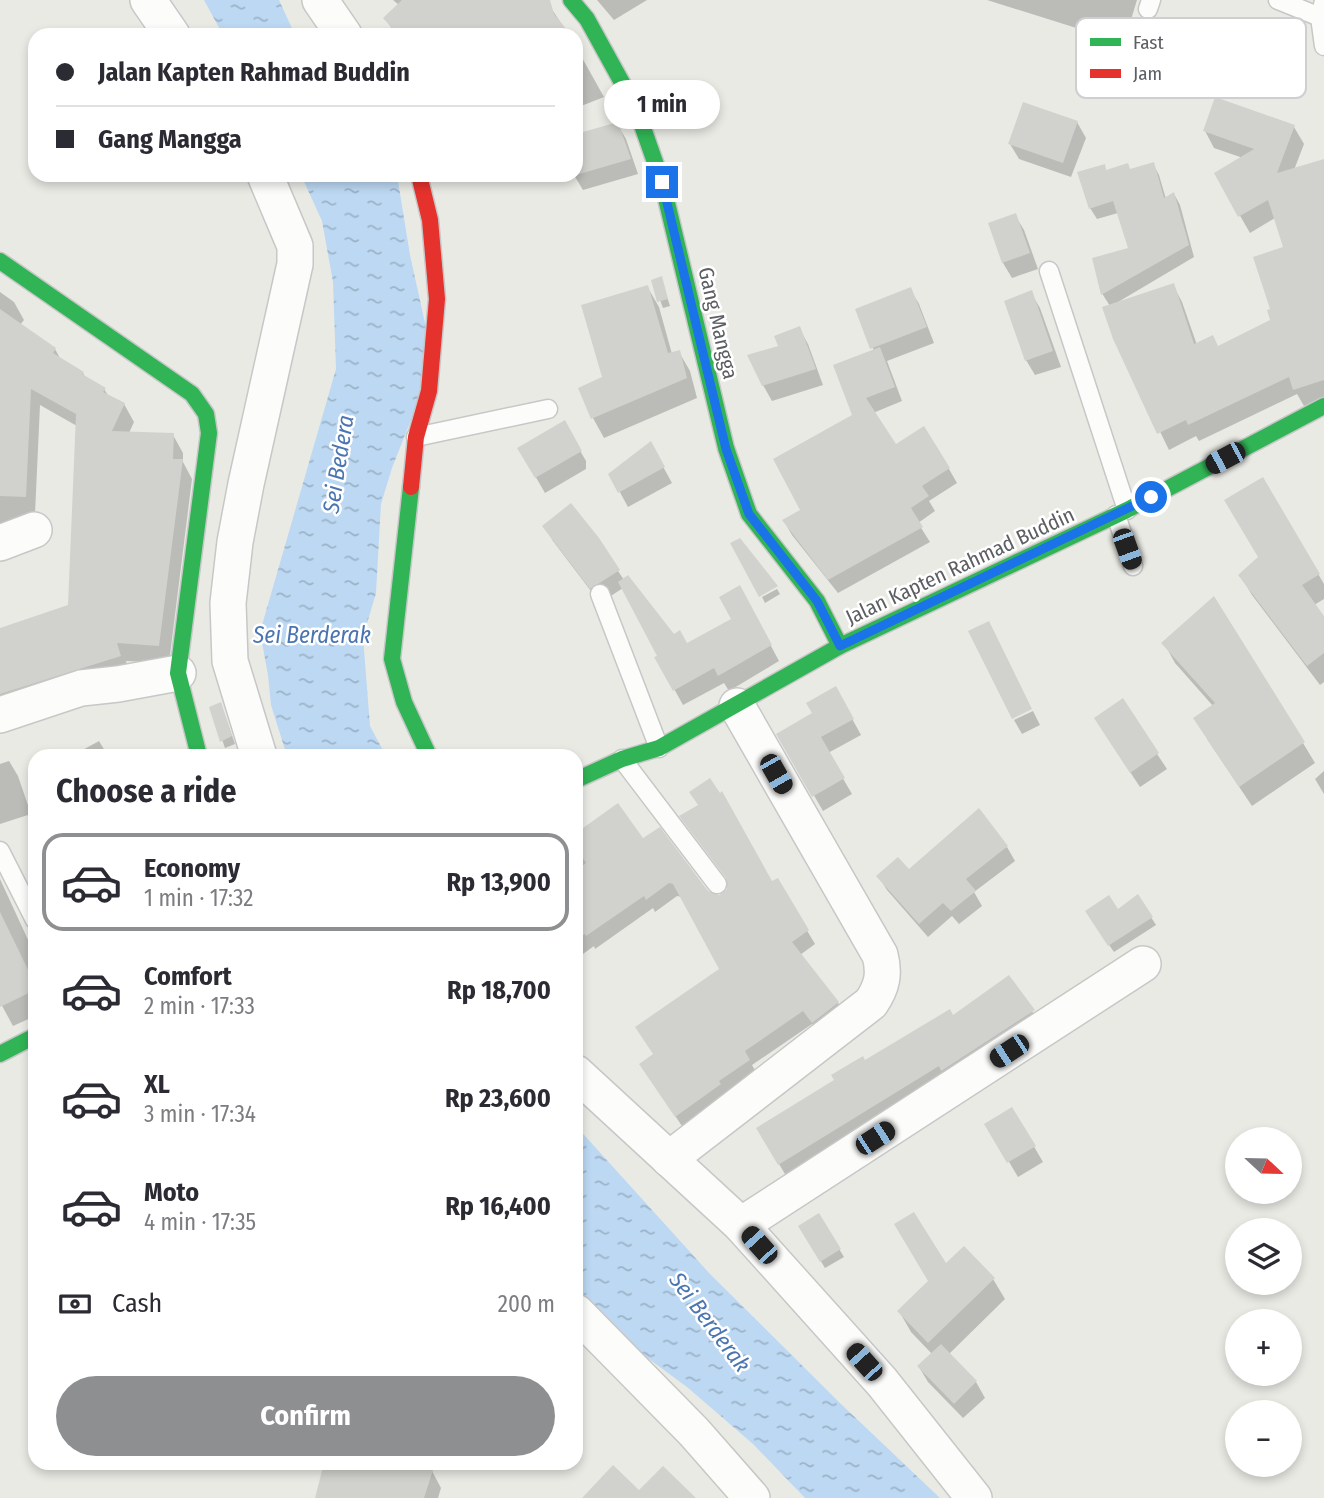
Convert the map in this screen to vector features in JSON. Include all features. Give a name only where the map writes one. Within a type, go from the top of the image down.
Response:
[{"type":"street","points":[[148,0],[167,28]]},
{"type":"street","points":[[320,0],[339,28]]},
{"type":"street","name":"Gang Mangga","points":[[571,0],[587,19],[636,108],[662,182],[726,449],[749,514],[817,601],[840,646]]},
{"type":"street","points":[[257,749],[230,660],[228,603],[235,542],[246,484],[295,264],[295,246],[268,182]]},
{"type":"street","points":[[421,182],[430,220],[437,299],[429,391],[416,437],[392,659],[404,702],[426,749]]},
{"type":"street","points":[[0,261],[192,394],[204,408],[211,428],[178,673],[197,749]]},
{"type":"street","name":"Jalan Kapten Rahmad Buddin","points":[[583,777],[622,759],[659,748],[840,646],[1121,513],[1324,406]]},
{"type":"street","points":[[0,542],[34,530]]},
{"type":"street","points":[[0,715],[81,688],[178,673]]},
{"type":"street","points":[[669,1159],[871,1003],[882,981],[880,955],[737,706]]},
{"type":"street","points":[[741,1225],[1143,964]]},
{"type":"street","points":[[0,1054],[28,1040]]},
{"type":"street","points":[[583,1079],[741,1225],[881,1382],[974,1498]]},
{"type":"street","points":[[583,1319],[694,1432],[752,1498]]},
{"type":"lane","points":[[1278,0],[1322,9],[1324,46]]},
{"type":"lane","points":[[1049,271],[1121,513],[1133,566]]},
{"type":"lane","points":[[416,437],[548,410]]},
{"type":"lane","points":[[600,594],[659,748]]},
{"type":"lane","points":[[622,759],[717,884]]},
{"type":"lane","points":[[0,851],[28,906]]},
{"type":"water","points":[[204,0],[279,0],[292,28],[219,28]]},
{"type":"water","name":"Sei Berderak","points":[[304,182],[398,182],[410,255],[430,346],[426,382],[392,468],[381,504],[376,593],[363,637],[370,726],[382,749],[285,749],[271,705],[260,632],[336,369],[333,282],[322,221]]},
{"type":"water","name":"Sei Berderak","points":[[583,1134],[710,1274],[940,1498],[805,1498],[753,1444],[687,1387],[615,1334],[583,1294]]},
{"type":"building","points":[[402,0],[550,0],[554,14],[565,28],[392,28],[383,18]]},
{"type":"building","points":[[1215,98],[1218,98],[1295,125],[1277,173],[1324,159],[1324,380],[1293,390],[1289,377],[1188,425],[1186,420],[1157,434],[1113,339],[1102,307],[1174,283],[1194,344],[1213,335],[1218,346],[1270,320],[1267,310],[1270,309],[1253,257],[1283,247],[1268,200],[1238,217],[1214,173],[1254,149],[1203,131]]},
{"type":"building","points":[[1023,102],[1078,121],[1063,163],[1008,144]]},
{"type":"building","points":[[618,122],[631,159],[583,173],[583,132]]},
{"type":"building","points":[[1154,162],[1164,198],[1174,192],[1189,245],[1101,295],[1092,258],[1128,248],[1113,201],[1089,209],[1077,172],[1105,164],[1106,170],[1128,163],[1130,169]]},
{"type":"building","points":[[1016,213],[1030,253],[1002,263],[988,223]]},
{"type":"building","points":[[662,276],[668,299],[657,302],[651,280]]},
{"type":"building","points":[[648,285],[668,353],[680,350],[687,378],[591,419],[578,388],[602,377],[581,305]]},
{"type":"building","points":[[911,287],[927,327],[870,349],[855,309]]},
{"type":"building","points":[[1032,290],[1053,351],[1025,361],[1004,301]]},
{"type":"building","points":[[0,309],[56,348],[53,353],[106,388],[103,392],[125,403],[112,431],[174,433],[173,459],[183,459],[159,646],[117,643],[121,656],[0,694],[0,628],[68,605],[76,414],[31,389],[26,497],[0,496]]},
{"type":"building","points":[[800,326],[816,369],[762,386],[747,355],[778,346],[774,336]]},
{"type":"building","points":[[880,347],[895,387],[866,398],[896,444],[924,426],[950,468],[922,486],[929,496],[911,508],[923,527],[828,580],[782,520],[800,510],[773,459],[852,415],[833,365]]},
{"type":"building","points":[[565,420],[582,451],[535,478],[517,448]]},
{"type":"building","points":[[651,441],[665,467],[618,493],[608,474]]},
{"type":"building","points":[[1263,477],[1320,574],[1302,585],[1324,616],[1324,653],[1307,666],[1238,575],[1258,557],[1224,500]]},
{"type":"building","points":[[571,503],[620,570],[590,589],[542,526]]},
{"type":"building","points":[[740,538],[778,586],[759,597],[730,543]]},
{"type":"building","points":[[628,575],[674,634],[680,630],[687,643],[731,619],[719,597],[740,585],[772,645],[718,676],[714,668],[673,691],[618,582]]},
{"type":"building","points":[[1214,596],[1305,742],[1239,787],[1193,718],[1215,703],[1161,643]]},
{"type":"building","points":[[989,621],[1032,709],[1012,719],[968,631]]},
{"type":"building","points":[[836,686],[854,719],[821,737],[845,778],[812,797],[776,734],[812,713],[806,703]]},
{"type":"building","points":[[1123,698],[1159,753],[1130,773],[1094,718]]},
{"type":"building","points":[[221,702],[232,736],[220,742],[209,707]]},
{"type":"building","points":[[710,778],[720,793],[722,791],[772,881],[778,878],[809,930],[792,942],[839,1002],[812,1023],[803,1011],[745,1051],[750,1060],[675,1117],[639,1064],[653,1054],[635,1027],[719,969],[673,884],[669,883],[646,900],[644,896],[586,936],[583,935],[583,865],[586,863],[583,858],[583,828],[618,803],[643,838],[660,827],[708,891],[719,895],[727,889],[726,878],[679,816],[698,805],[689,792]]},
{"type":"building","points":[[979,808],[1008,846],[966,879],[976,891],[951,911],[943,903],[919,924],[876,876],[898,857],[909,869]]},
{"type":"building","points":[[1138,894],[1153,917],[1108,946],[1085,911],[1109,895],[1118,909]]},
{"type":"building","points":[[0,912],[28,970],[28,993],[0,1007]]},
{"type":"building","points":[[1009,975],[1035,1010],[941,1071],[939,1066],[778,1165],[756,1128],[834,1080],[831,1075],[863,1056],[865,1060],[950,1009],[953,1015]]},
{"type":"building","points":[[1012,1107],[1036,1146],[1007,1163],[984,1124]]},
{"type":"building","points":[[914,1212],[946,1263],[964,1246],[995,1278],[928,1343],[897,1311],[928,1281],[894,1224]]},
{"type":"building","points":[[819,1213],[841,1249],[820,1262],[798,1226]]},
{"type":"building","points":[[941,1344],[977,1381],[954,1404],[917,1366]]},
{"type":"building","points":[[613,1465],[639,1490],[663,1466],[696,1498],[582,1498]]},
{"type":"building","points":[[322,1470],[433,1470],[424,1498],[315,1498]]},
{"type":"traffic: fast","points":[[571,0],[587,19],[636,108],[662,182],[726,448],[749,514],[817,601],[840,646]]},
{"type":"traffic: fast","points":[[0,261],[192,394],[206,414],[209,433],[178,673],[197,749]]},
{"type":"traffic: fast","points":[[583,777],[622,759],[659,748],[840,646],[1127,510],[1324,406]]},
{"type":"traffic: fast","points":[[411,487],[392,659],[404,702],[426,749]]},
{"type":"traffic: fast","points":[[0,1054],[28,1040]]},
{"type":"traffic: jam","points":[[411,487],[416,437],[429,391],[437,299],[430,220],[421,182]]},
{"type":"route","points":[[662,182],[726,449],[749,514],[817,601],[840,646],[1151,497]]},
{"type":"water label","name":"Sei Bedera","points":[[338,464]]}]
